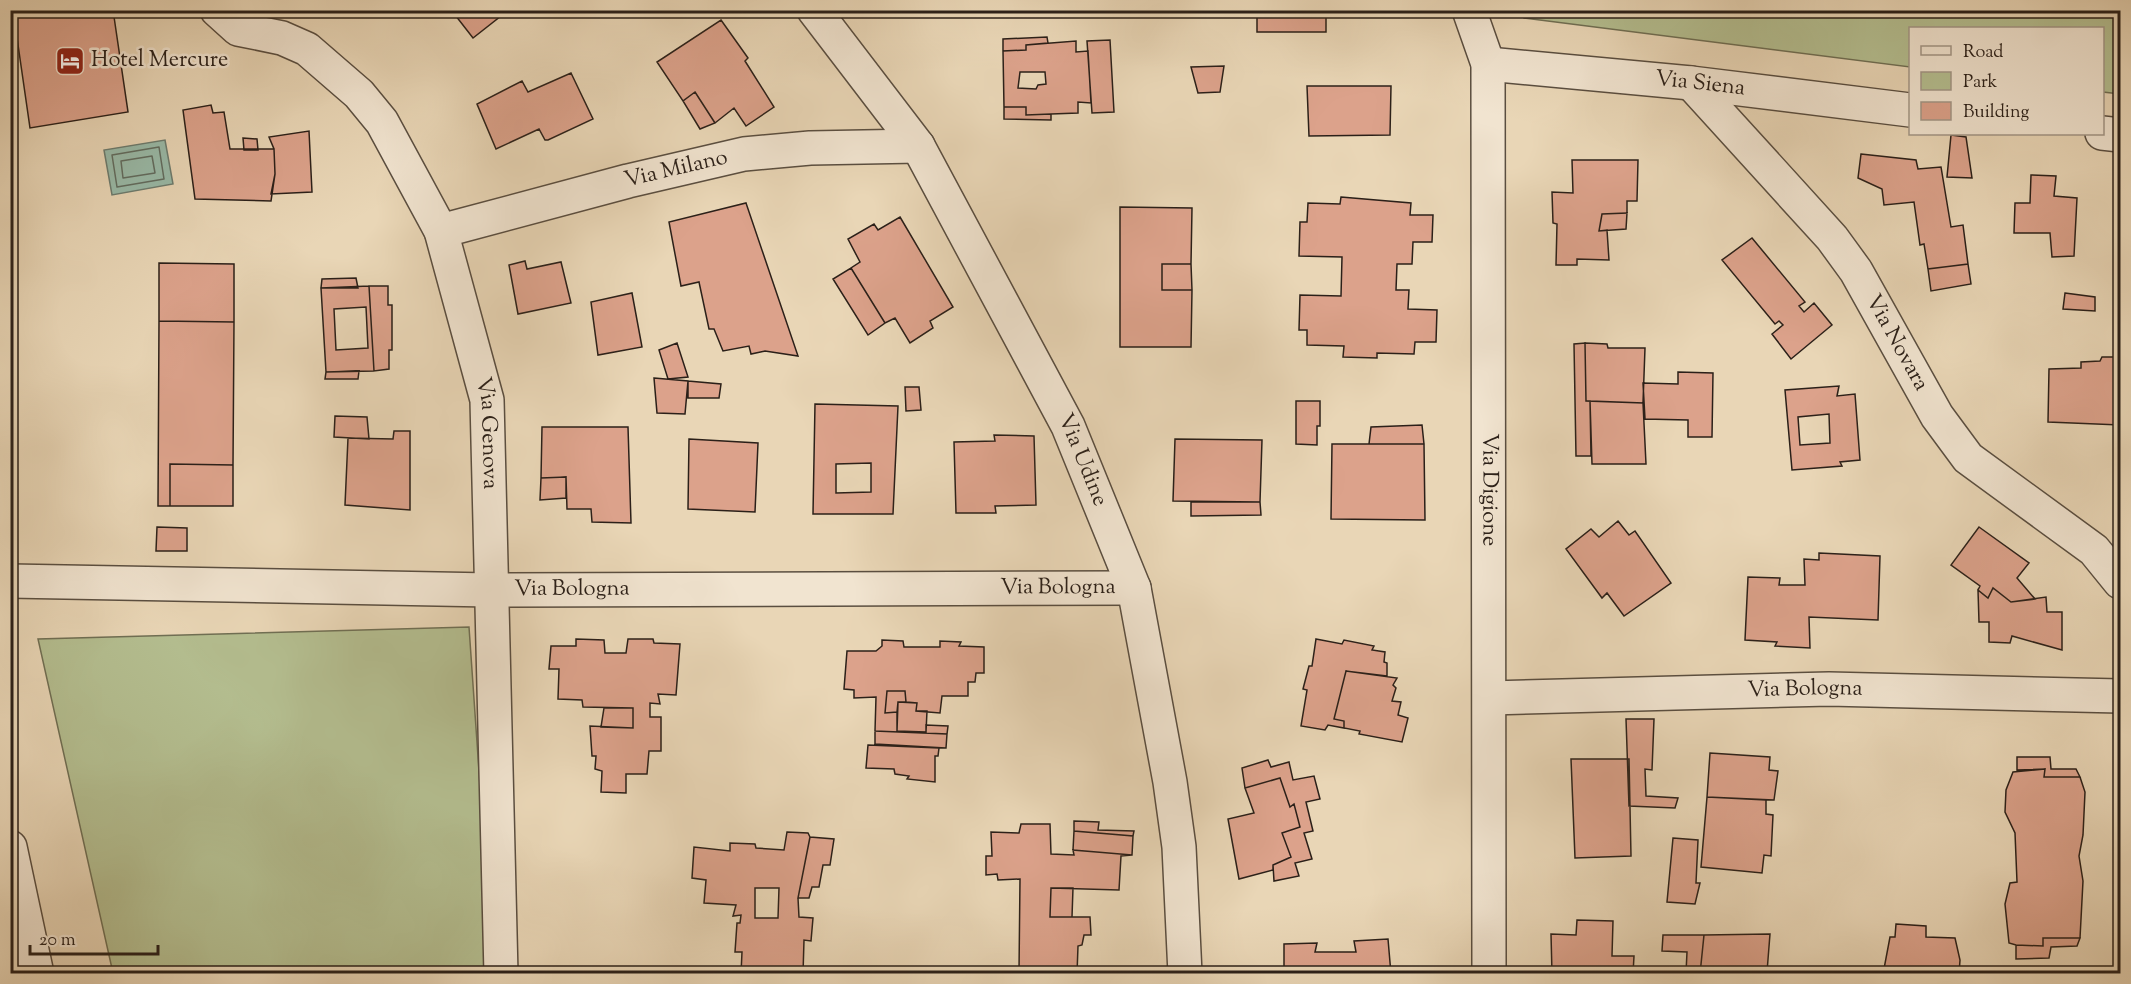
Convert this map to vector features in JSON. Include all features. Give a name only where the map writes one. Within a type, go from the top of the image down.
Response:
[{"type":"street","name":"Via Genova","points":[[217,10],[238,29],[282,38],[307,49],[359,94],[382,122],[441,231],[487,400],[501,974]]},
{"type":"street","name":"Via Udine","points":[[814,10],[918,146],[1068,426],[1134,588],[1170,782],[1179,847],[1185,974]]},
{"type":"street","name":"Via Digione","points":[[1469,10],[1488,64],[1489,974]]},
{"type":"street","name":"Via Siena","points":[[1488,64],[1691,83],[1909,110]]},
{"type":"street","name":"Via Novara","points":[[1691,83],[1832,238],[1856,271],[1937,416],[1968,458],[2094,550],[2121,582]]},
{"type":"street","points":[[2104,133],[2121,135]]},
{"type":"street","name":"Via Milano","points":[[441,231],[628,181],[744,154],[810,148],[918,146]]},
{"type":"street","name":"Via Bologna","points":[[10,581],[490,590],[1134,588]]},
{"type":"street","name":"Via Bologna","points":[[1490,698],[1829,689],[2121,696]]},
{"type":"street","points":[[10,847],[37,974]]},
{"type":"green space","points":[[1522,11],[2120,11],[2120,94],[2104,92],[2104,27],[1909,27],[1909,67],[1524,18]]},
{"type":"green space","points":[[469,627],[493,973],[113,973],[38,639]]},
{"type":"water","points":[[165,140],[173,184],[112,195],[104,150]]},
{"type":"building","name":"Hotel Mercure","points":[[13,10],[113,10],[128,112],[30,128]]},
{"type":"building","points":[[439,10],[505,10],[506,12],[473,38],[452,11],[441,16]]},
{"type":"building","points":[[1257,10],[1326,10],[1326,32],[1257,32]]},
{"type":"building","points":[[721,20],[748,58],[745,61],[774,107],[746,126],[734,108],[715,123],[695,92],[683,101],[657,62]]},
{"type":"building","points":[[1047,37],[1048,43],[1026,45],[1026,50],[1003,51],[1003,39]]},
{"type":"building","points":[[1110,40],[1114,112],[1092,113],[1087,41]]},
{"type":"building","points":[[1076,41],[1076,52],[1088,51],[1091,103],[1078,102],[1078,113],[1026,115],[1026,107],[1004,107],[1003,51],[1026,50],[1026,45]],"holes":[[[1020,72],[1045,72],[1046,84],[1038,85],[1036,89],[1018,88]]]},
{"type":"building","points":[[1224,66],[1220,92],[1198,93],[1191,67]]},
{"type":"building","points":[[571,73],[593,119],[548,140],[545,140],[539,129],[496,149],[477,104],[522,81],[528,92]]},
{"type":"building","points":[[1307,86],[1391,86],[1390,135],[1309,136]]},
{"type":"building","points":[[695,92],[715,123],[700,129],[683,101]]},
{"type":"building","points":[[211,105],[213,113],[224,112],[230,149],[274,149],[275,174],[271,201],[195,199],[183,110]]},
{"type":"building","points":[[1004,107],[1026,107],[1026,115],[1051,114],[1051,120],[1004,119]]},
{"type":"building","points":[[309,131],[312,192],[271,194],[275,174],[274,149],[269,137]]},
{"type":"building","points":[[1951,135],[1966,137],[1972,178],[1947,177]]},
{"type":"building","points":[[243,138],[257,139],[258,150],[244,150]]},
{"type":"building","points":[[1861,154],[1916,160],[1918,169],[1941,167],[1951,227],[1963,225],[1968,264],[1928,269],[1924,244],[1920,245],[1914,202],[1884,205],[1882,189],[1858,178]]},
{"type":"building","points":[[1572,160],[1638,160],[1637,201],[1627,201],[1627,213],[1602,214],[1599,231],[1607,230],[1609,260],[1577,259],[1577,265],[1556,265],[1557,224],[1553,223],[1552,192],[1573,193]]},
{"type":"building","points":[[2031,175],[2056,176],[2054,196],[2077,198],[2074,256],[2052,257],[2050,233],[2014,233],[2015,203],[2030,203]]},
{"type":"building","points":[[1341,197],[1411,203],[1410,215],[1433,215],[1432,242],[1413,242],[1412,264],[1397,264],[1396,290],[1409,290],[1408,309],[1437,310],[1436,342],[1415,342],[1414,354],[1377,353],[1377,358],[1343,357],[1344,346],[1307,345],[1307,330],[1299,330],[1300,295],[1341,296],[1342,257],[1299,256],[1300,222],[1307,222],[1308,203],[1340,204]]},
{"type":"building","points":[[746,203],[798,356],[765,351],[751,354],[749,346],[723,351],[714,329],[709,329],[699,282],[681,286],[669,222]]},
{"type":"building","points":[[1120,207],[1192,208],[1191,264],[1162,264],[1162,290],[1192,290],[1191,347],[1120,347]]},
{"type":"building","points":[[1627,213],[1626,229],[1599,231],[1602,214]]},
{"type":"building","points":[[900,217],[953,307],[930,321],[933,328],[910,343],[895,318],[885,323],[851,268],[860,262],[848,239],[874,224],[878,230]]},
{"type":"building","points":[[1752,238],[1805,302],[1799,306],[1804,312],[1814,303],[1832,325],[1791,359],[1772,334],[1783,325],[1779,321],[1775,324],[1722,260]]},
{"type":"building","points":[[525,261],[527,269],[561,262],[571,303],[518,314],[509,265]]},
{"type":"building","points":[[159,263],[234,264],[234,322],[159,321]]},
{"type":"building","points":[[1162,264],[1191,264],[1192,290],[1162,290]]},
{"type":"building","points":[[1968,264],[1971,284],[1931,291],[1928,269]]},
{"type":"building","points":[[851,268],[885,323],[868,335],[833,279]]},
{"type":"building","points":[[356,278],[358,288],[321,288],[322,279]]},
{"type":"building","points":[[369,286],[374,371],[326,372],[321,288]],"holes":[[[366,307],[368,348],[336,350],[334,309]]]},
{"type":"building","points":[[369,286],[388,286],[388,305],[392,305],[392,350],[389,350],[389,369],[374,371]]},
{"type":"building","points":[[632,293],[642,347],[598,355],[591,302]]},
{"type":"building","points":[[2065,293],[2095,297],[2095,311],[2063,309]]},
{"type":"building","points":[[159,321],[234,322],[233,465],[170,464],[170,506],[158,506]]},
{"type":"building","points":[[677,343],[688,377],[668,379],[659,350]]},
{"type":"building","points":[[1585,343],[1586,401],[1590,401],[1591,456],[1576,456],[1574,344]]},
{"type":"building","points":[[1585,343],[1607,344],[1608,348],[1645,348],[1643,403],[1586,401]]},
{"type":"building","points":[[2102,357],[2117,357],[2117,362],[2120,363],[2120,425],[2048,422],[2049,369],[2081,368],[2081,362],[2100,361]]},
{"type":"building","points":[[359,371],[358,379],[325,379],[326,372]]},
{"type":"building","points":[[1678,372],[1713,373],[1712,437],[1688,437],[1688,420],[1645,419],[1643,383],[1678,384]]},
{"type":"building","points":[[654,378],[688,381],[685,414],[657,413]]},
{"type":"building","points":[[688,381],[721,384],[719,398],[688,398]]},
{"type":"building","points":[[1839,386],[1837,396],[1855,394],[1860,460],[1840,462],[1842,466],[1792,470],[1785,390]],"holes":[[[1829,414],[1830,443],[1800,445],[1798,417]]]},
{"type":"building","points":[[905,387],[919,387],[921,410],[906,411]]},
{"type":"building","points":[[1296,401],[1320,401],[1317,445],[1296,444]]},
{"type":"building","points":[[1590,401],[1643,403],[1646,464],[1592,464]]},
{"type":"building","points":[[815,404],[898,406],[893,514],[813,514]],"holes":[[[871,463],[871,492],[836,493],[836,464]]]},
{"type":"building","points":[[335,416],[367,417],[369,439],[334,437]]},
{"type":"building","points":[[1422,425],[1424,444],[1369,444],[1371,427]]},
{"type":"building","points":[[542,427],[628,427],[631,523],[592,522],[591,509],[567,509],[566,477],[541,478]]},
{"type":"building","points":[[394,431],[410,431],[410,510],[345,505],[348,438],[393,439]]},
{"type":"building","points":[[994,435],[1034,436],[1036,505],[995,506],[996,513],[956,513],[954,442],[995,441]]},
{"type":"building","points":[[689,439],[758,443],[755,512],[688,509]]},
{"type":"building","points":[[1175,439],[1262,440],[1260,502],[1173,501]]},
{"type":"building","points":[[1332,444],[1424,444],[1425,520],[1331,519]]},
{"type":"building","points":[[170,464],[233,465],[233,506],[170,506]]},
{"type":"building","points":[[566,477],[566,498],[540,500],[541,478]]},
{"type":"building","points":[[1191,502],[1260,502],[1261,515],[1191,516]]},
{"type":"building","points":[[1618,521],[1629,535],[1635,531],[1671,583],[1624,616],[1607,593],[1602,598],[1566,549],[1591,529],[1599,537]]},
{"type":"building","points":[[157,527],[187,528],[187,551],[156,551]]},
{"type":"building","points":[[1979,527],[2029,563],[2017,578],[2035,599],[2011,602],[1993,588],[1988,598],[1978,590],[1980,586],[1951,565]]},
{"type":"building","points":[[1819,553],[1880,556],[1878,620],[1809,617],[1810,648],[1775,646],[1777,642],[1745,640],[1748,577],[1780,578],[1779,585],[1805,585],[1804,559],[1819,560]]},
{"type":"building","points":[[1993,588],[2011,602],[2046,597],[2047,612],[2062,612],[2062,650],[2012,636],[2010,643],[1989,642],[1989,622],[1979,622],[1978,590],[1988,598]]},
{"type":"building","points":[[576,639],[604,640],[605,653],[626,653],[628,639],[653,639],[654,643],[680,644],[676,695],[658,694],[660,704],[650,703],[650,717],[661,717],[661,751],[649,751],[647,774],[626,774],[626,793],[601,792],[602,771],[595,769],[596,756],[592,756],[590,726],[633,728],[633,708],[583,707],[582,700],[558,699],[559,669],[549,669],[551,646],[576,646]]},
{"type":"building","points":[[1316,639],[1342,644],[1344,640],[1374,646],[1372,650],[1385,652],[1384,662],[1387,663],[1387,676],[1346,671],[1334,719],[1344,721],[1344,728],[1328,725],[1325,730],[1301,726],[1307,690],[1303,689],[1309,666],[1312,666]]},
{"type":"building","points":[[882,640],[903,641],[904,647],[940,647],[940,641],[961,642],[959,646],[984,647],[984,673],[976,673],[975,682],[968,682],[968,696],[942,696],[940,713],[916,711],[917,703],[906,702],[905,691],[887,691],[885,713],[897,712],[897,731],[926,732],[926,725],[948,726],[947,734],[875,731],[876,697],[854,698],[854,690],[844,689],[847,651],[876,651],[882,646]]},
{"type":"building","points":[[1346,671],[1397,678],[1393,685],[1396,688],[1392,701],[1401,702],[1398,715],[1408,718],[1402,742],[1359,734],[1360,731],[1344,728],[1344,721],[1334,719]]},
{"type":"building","points":[[887,691],[905,691],[906,702],[898,702],[897,712],[885,713]]},
{"type":"building","points":[[898,702],[917,703],[916,711],[927,711],[926,732],[897,731]]},
{"type":"building","points":[[604,708],[633,708],[633,728],[601,727]]},
{"type":"building","points":[[1626,719],[1654,719],[1652,770],[1645,769],[1646,796],[1678,798],[1675,808],[1629,806]]},
{"type":"building","points":[[875,731],[947,734],[946,748],[875,744]]},
{"type":"building","points":[[868,745],[939,748],[938,756],[935,756],[935,782],[907,779],[909,776],[895,774],[894,769],[866,768]]},
{"type":"building","points":[[1710,753],[1770,757],[1769,770],[1778,771],[1774,800],[1707,797]]},
{"type":"building","points":[[2017,757],[2050,757],[2051,769],[2076,769],[2080,777],[2044,777],[2045,769],[2017,770]]},
{"type":"building","points":[[1571,759],[1629,759],[1631,856],[1575,858]]},
{"type":"building","points":[[1268,760],[1271,767],[1289,762],[1293,780],[1314,776],[1320,799],[1306,802],[1313,831],[1304,833],[1312,859],[1295,863],[1299,876],[1274,881],[1273,865],[1291,857],[1282,833],[1300,827],[1294,804],[1290,807],[1280,778],[1245,788],[1242,768]]},
{"type":"building","points":[[2045,769],[2044,777],[2080,777],[2085,792],[2083,835],[2079,856],[2083,881],[2080,938],[2043,938],[2043,946],[2016,945],[2009,943],[2005,904],[2010,883],[2017,882],[2015,833],[2005,812],[2006,790],[2013,772]]},
{"type":"building","points":[[1280,778],[1290,807],[1294,804],[1300,827],[1282,833],[1291,857],[1273,865],[1273,870],[1239,879],[1228,819],[1254,813],[1245,788]]},
{"type":"building","points":[[1707,797],[1766,800],[1766,814],[1773,815],[1771,856],[1764,855],[1762,873],[1701,867]]},
{"type":"building","points":[[1074,821],[1099,822],[1098,830],[1134,831],[1133,836],[1074,831]]},
{"type":"building","points":[[1021,824],[1050,824],[1051,854],[1074,855],[1073,850],[1132,855],[1121,856],[1119,890],[1051,888],[1050,917],[1090,917],[1091,935],[1084,935],[1082,945],[1078,946],[1077,974],[1019,972],[1020,879],[998,880],[997,874],[986,875],[986,856],[992,856],[991,832],[1019,833]]},
{"type":"building","points":[[1074,831],[1133,836],[1132,855],[1073,850]]},
{"type":"building","points":[[787,832],[808,833],[810,837],[798,898],[799,917],[813,918],[811,941],[804,940],[803,974],[741,974],[742,952],[735,952],[737,923],[740,923],[741,915],[733,916],[736,905],[704,903],[706,880],[692,878],[694,847],[730,851],[730,843],[755,844],[756,848],[784,850]],"holes":[[[755,888],[779,888],[778,918],[755,918]]]},
{"type":"building","points":[[810,837],[834,839],[830,865],[823,865],[819,887],[812,887],[809,898],[798,898]]},
{"type":"building","points":[[1673,838],[1698,840],[1696,883],[1700,883],[1695,904],[1667,902]]},
{"type":"building","points":[[1051,888],[1073,888],[1072,917],[1050,917]]},
{"type":"building","points":[[1577,920],[1613,921],[1612,956],[1634,956],[1633,974],[1552,974],[1551,934],[1576,935]]},
{"type":"building","points":[[1896,924],[1926,926],[1926,937],[1955,938],[1960,960],[1959,974],[1883,974],[1890,937],[1895,937]]},
{"type":"building","points":[[1770,934],[1767,972],[1700,974],[1704,935]]},
{"type":"building","points":[[1663,935],[1704,935],[1700,974],[1686,973],[1687,952],[1662,951]]},
{"type":"building","points":[[2043,938],[2080,938],[2077,946],[2051,947],[2049,958],[2016,959],[2016,945],[2043,946]]},
{"type":"building","points":[[1388,939],[1391,974],[1284,974],[1284,944],[1317,943],[1315,952],[1356,952],[1354,941]]},
{"type":"place","name":"Hotel Mercure","points":[[70,61]]}]
